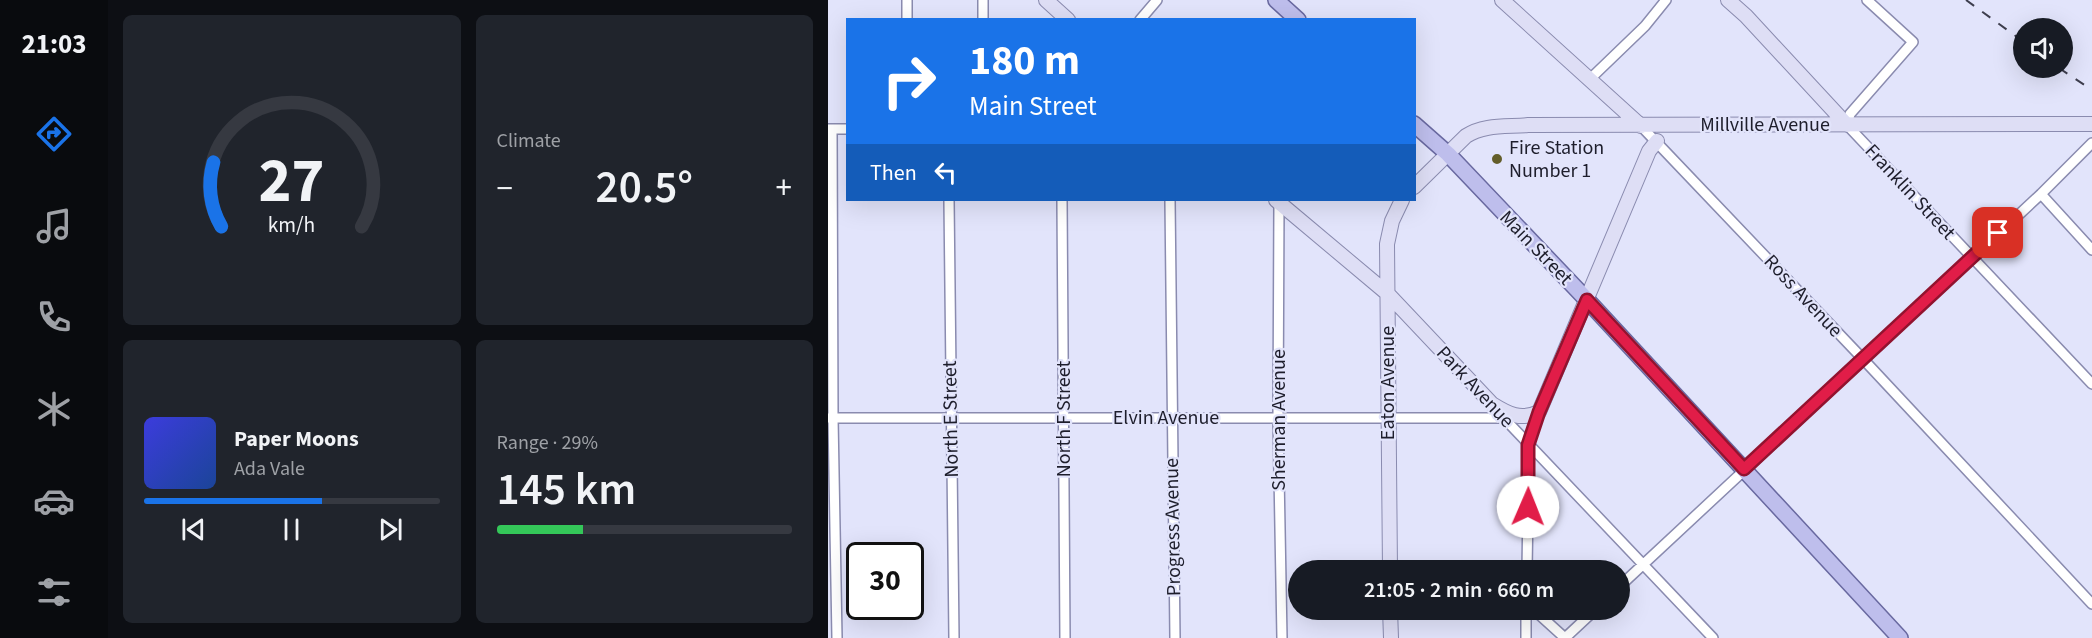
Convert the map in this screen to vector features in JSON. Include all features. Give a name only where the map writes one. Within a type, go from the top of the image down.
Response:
[{"type":"main road","points":[[1046,0],[1066,18]]},
{"type":"main road","points":[[1276,0],[1296,18]]},
{"type":"main road","name":"Ross Avenue","points":[[1502,0],[1641,126]]},
{"type":"main road","name":"Franklin Street","points":[[1728,0],[1847,124]]},
{"type":"main road","name":"Millville Avenue","points":[[1448,154],[1472,132],[1486,128],[1528,125],[2092,124]]},
{"type":"main road","name":"Main Street","points":[[1416,125],[1448,154],[1587,300],[1900,638]]},
{"type":"main road","points":[[1492,404],[1507,414],[1517,416],[1529,417],[1539,412],[1649,151],[1657,141]]},
{"type":"main road","points":[[1416,185],[1448,154]]},
{"type":"main road","name":"Park Avenue","points":[[1278,201],[1388,294],[1492,404]]},
{"type":"main road","name":"Eaton Avenue","points":[[1390,560],[1389,232],[1402,201]]},
{"type":"main road","points":[[1390,620],[1391,638]]},
{"type":"street","points":[[907,0],[907,18]]},
{"type":"street","points":[[983,0],[983,18]]},
{"type":"street","points":[[1142,18],[1157,0]]},
{"type":"street","points":[[1590,79],[1646,26],[1666,0]]},
{"type":"street","points":[[1847,124],[1850,114],[1913,42],[1867,0]]},
{"type":"street","name":"Franklin Street","points":[[1847,124],[2092,384]]},
{"type":"street","name":"Ross Avenue","points":[[1641,126],[2092,604]]},
{"type":"street","points":[[837,638],[830,418],[830,129],[846,129]]},
{"type":"street","points":[[1630,577],[2041,194],[2092,143]]},
{"type":"street","points":[[2041,194],[2092,250]]},
{"type":"street","name":"North E Street","points":[[949,201],[954,638]]},
{"type":"street","name":"North F Street","points":[[1062,201],[1065,638]]},
{"type":"street","name":"Progress Avenue","points":[[1170,201],[1175,638]]},
{"type":"street","name":"Sherman Avenue","points":[[1278,201],[1278,419],[1282,638]]},
{"type":"street","name":"Park Avenue","points":[[1492,404],[1528,445],[1713,638]]},
{"type":"street","points":[[1527,560],[1528,445],[1539,412]]},
{"type":"street","name":"Elvin Avenue","points":[[830,418],[1504,418]]},
{"type":"street","points":[[1526,620],[1526,638]]},
{"type":"street","points":[[1545,620],[1565,638],[1584,620]]},
{"type":"railway","points":[[1966,0],[2013,34]]},
{"type":"railway","points":[[2073,77],[2092,90]]},
{"type":"place","name":"Fire Station Number 1","points":[[1497,159]]},
{"type":"route","points":[[1528,507],[1528,445],[1539,412],[1587,300],[1744,469],[1998,233]]}]
